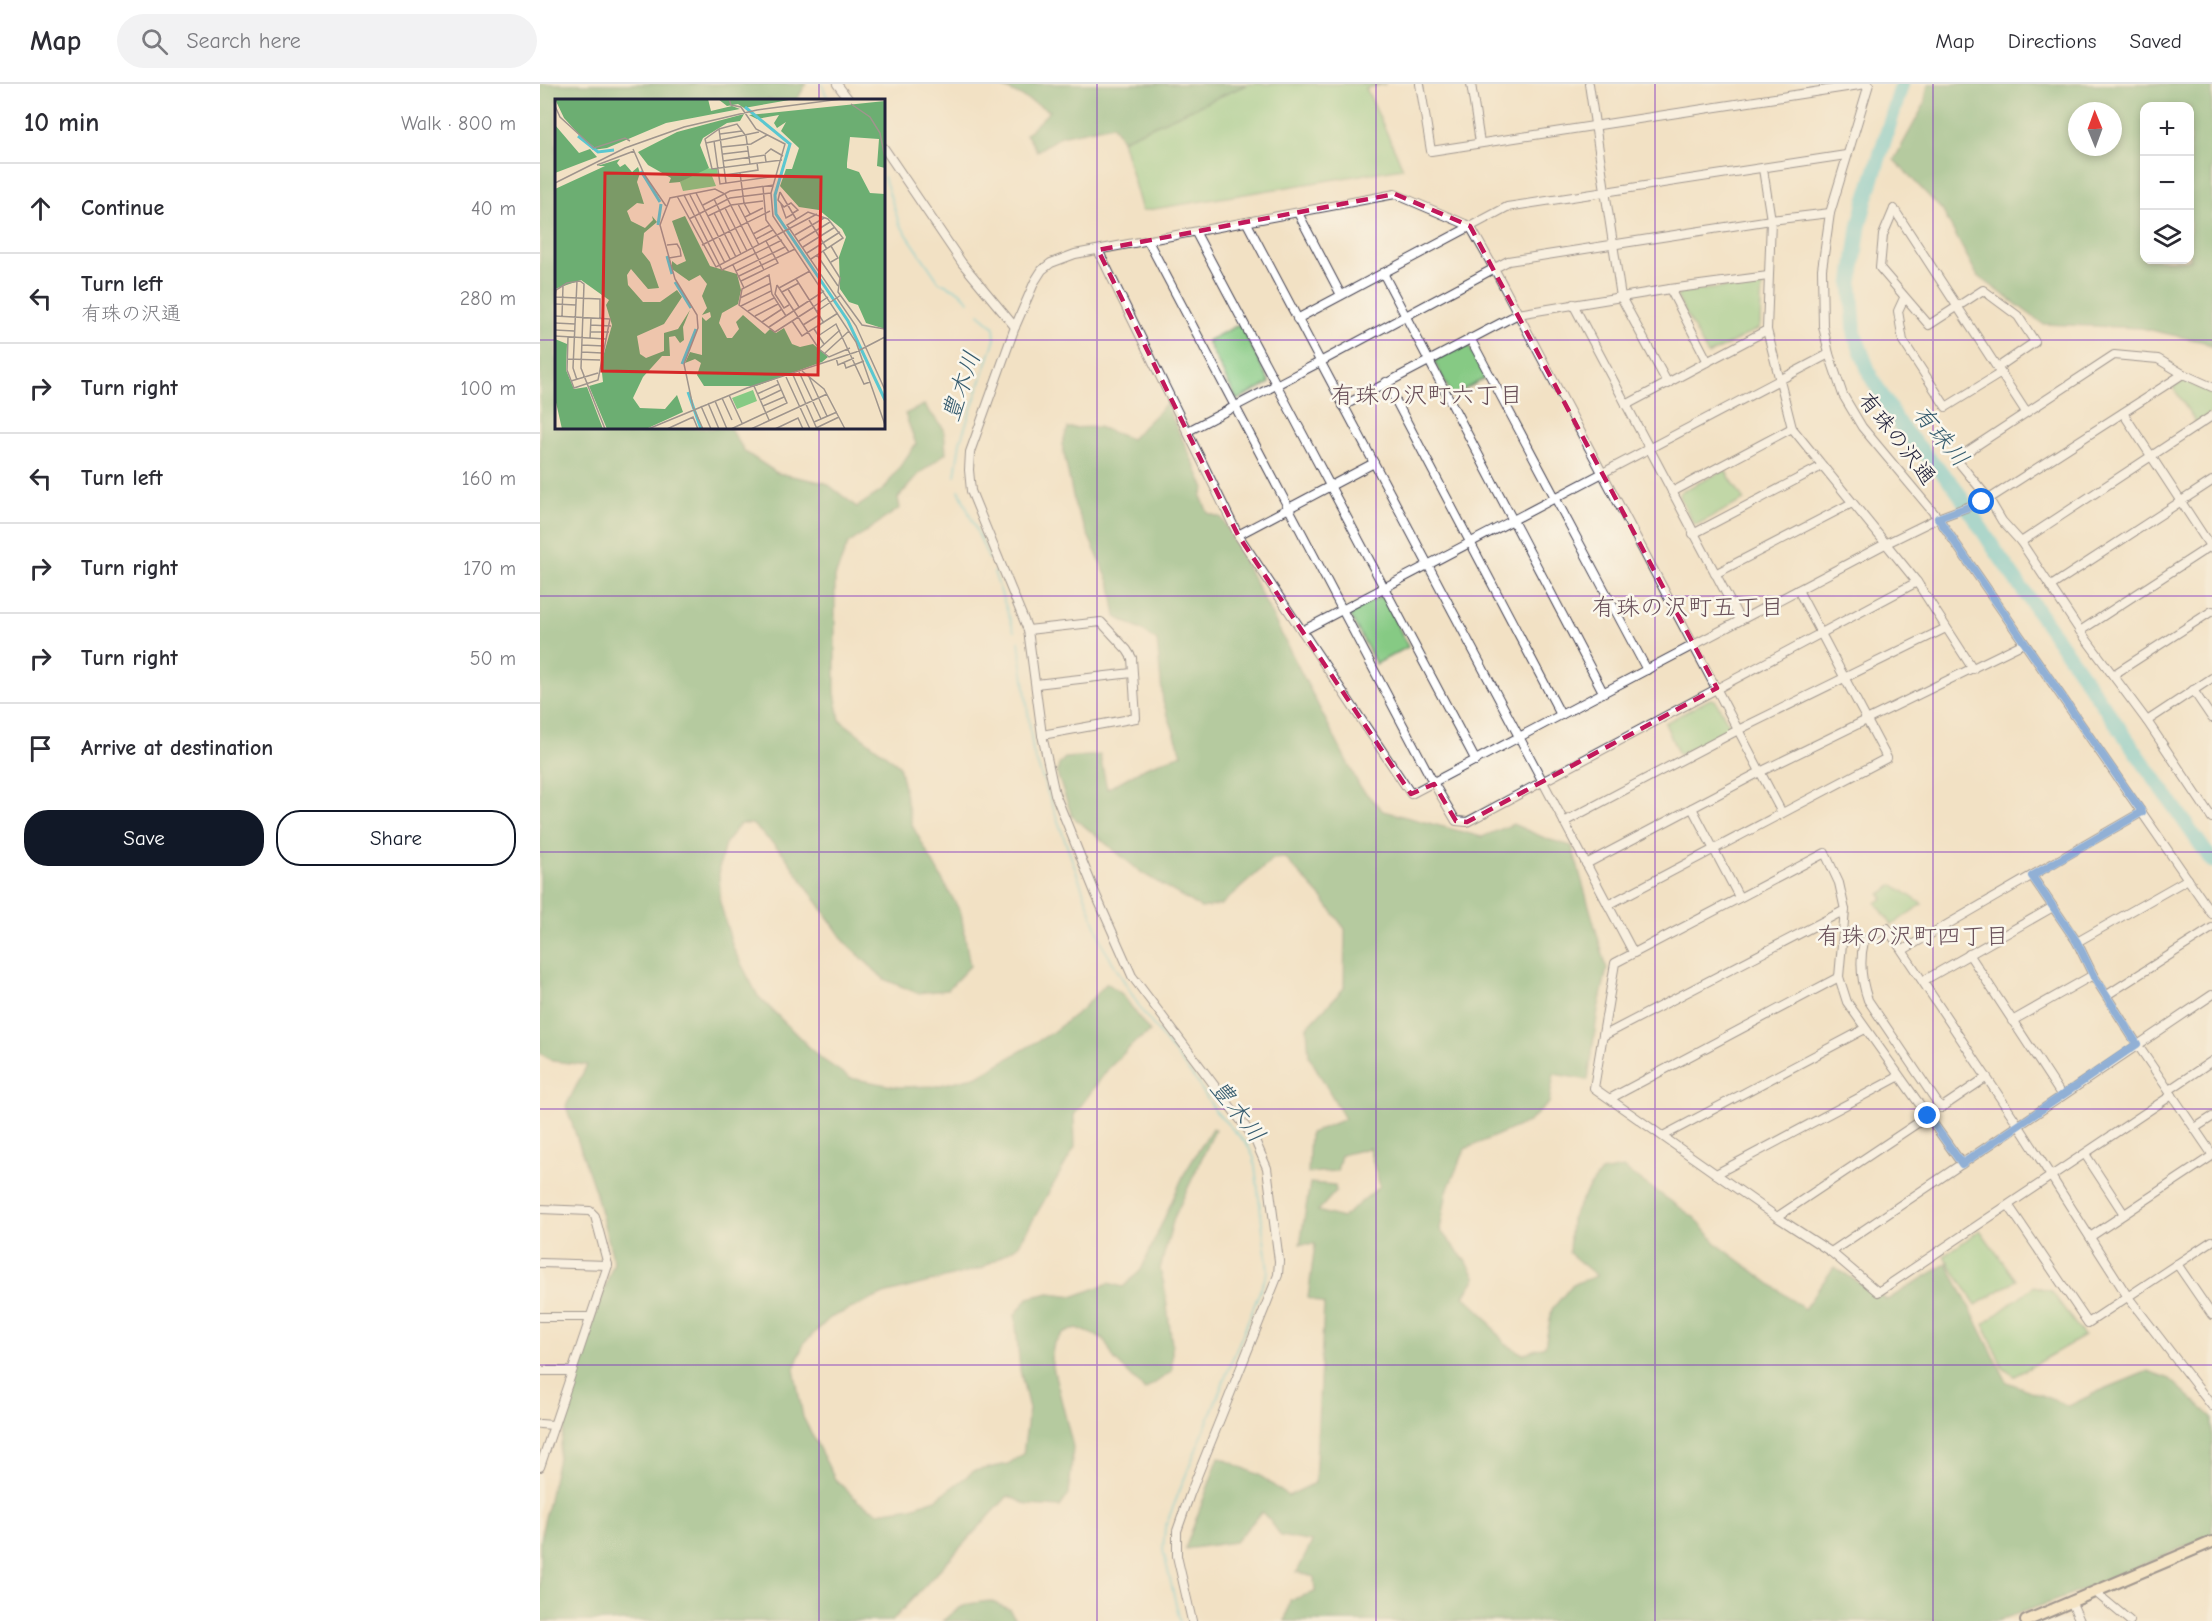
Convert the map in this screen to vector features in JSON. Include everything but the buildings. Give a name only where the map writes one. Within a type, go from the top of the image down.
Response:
[{"type":"street","points":[[837,84],[848,99]]},
{"type":"street","points":[[1420,84],[1431,151],[1868,84]]},
{"type":"street","points":[[1471,84],[1480,143]]},
{"type":"street","points":[[1588,84],[1621,297],[1668,384]]},
{"type":"street","name":"有珠の沢通","points":[[1868,84],[1830,213],[1822,269],[1823,326],[1829,354],[1843,395],[1862,427],[1938,518],[2212,914]]},
{"type":"street","points":[[885,149],[962,263],[1015,327]]},
{"type":"street","points":[[1297,319],[1508,207],[1846,155]]},
{"type":"street","points":[[1762,169],[1771,220],[1767,330],[1792,428],[1917,582],[1973,669]]},
{"type":"street","points":[[1192,1621],[1177,1556],[1177,1531],[1278,1275],[1279,1262],[1267,1168],[1254,1138],[1132,976],[1055,794],[1042,735],[1028,630],[969,482],[970,452],[1015,327],[1042,270],[1063,257],[1395,194],[1470,226],[1782,813]]},
{"type":"street","points":[[1904,298],[1898,311],[1903,341],[1946,407],[1999,370],[2036,342],[2018,316],[1983,290],[1958,306],[1929,325],[1880,268],[1883,236],[1894,209],[1958,306],[1999,370],[2026,412]]},
{"type":"street","points":[[1298,213],[1341,295]]},
{"type":"street","points":[[1188,431],[1495,270],[1508,261],[1830,213]]},
{"type":"street","points":[[1247,223],[1633,952]]},
{"type":"street","points":[[1196,233],[1476,761]]},
{"type":"street","points":[[1148,241],[1434,784],[1456,821],[1467,822],[1917,582]]},
{"type":"street","points":[[1098,250],[1238,535],[1411,794],[1434,784],[1887,543],[1938,518],[1986,501],[2182,374]]},
{"type":"street","points":[[1383,273],[1604,692]]},
{"type":"street","points":[[1342,406],[1428,359],[1518,314],[1768,276]]},
{"type":"street","points":[[1671,289],[1708,362]]},
{"type":"street","points":[[1573,304],[1740,620]]},
{"type":"street","points":[[1626,405],[1767,330]]},
{"type":"street","points":[[1470,338],[1647,670]]},
{"type":"street","points":[[1302,631],[1829,354]]},
{"type":"street","points":[[2212,387],[2182,374],[2158,359],[2114,356],[1956,459],[1986,501],[2021,542],[2212,818]]},
{"type":"street","points":[[1386,382],[1561,715]]},
{"type":"street","points":[[2080,630],[2212,547],[2123,413]]},
{"type":"street","points":[[2021,542],[2212,416]]},
{"type":"street","points":[[1672,492],[1792,428]]},
{"type":"street","points":[[1238,535],[1374,463]]},
{"type":"street","points":[[1693,534],[1822,466]]},
{"type":"street","points":[[2051,586],[2212,481]]},
{"type":"street","points":[[1715,574],[1852,503]]},
{"type":"street","points":[[1608,905],[1887,758],[1798,590]]},
{"type":"street","points":[[2113,675],[2212,611]]},
{"type":"street","points":[[1028,630],[1101,622],[1132,658],[1136,718],[1042,735]]},
{"type":"street","points":[[1564,822],[1738,730],[1946,628]]},
{"type":"street","points":[[1587,864],[1760,772],[2024,643]]},
{"type":"street","points":[[1036,684],[1132,673]]},
{"type":"street","points":[[2147,722],[2212,678]]},
{"type":"street","points":[[2193,690],[2212,718]]},
{"type":"street","points":[[1692,808],[1739,897]]},
{"type":"street","points":[[1903,950],[2142,812]]},
{"type":"street","points":[[1962,1164],[1898,1077],[1847,1002],[1839,977],[1845,910],[1839,882],[1826,853],[1615,963],[1594,1088],[1777,1217],[1831,1252],[1878,1292],[2085,1154],[2212,1061]]},
{"type":"street","points":[[2032,876],[2077,942],[2093,975],[2137,1044],[2212,1155],[2090,1237]]},
{"type":"street","points":[[2077,942],[2188,879]]},
{"type":"street","points":[[1923,981],[2053,907]]},
{"type":"street","points":[[1603,1036],[1845,910]]},
{"type":"street","points":[[1987,1077],[1941,1108],[1868,1000],[1862,983],[1861,970],[1864,941],[1887,928],[1903,950],[1923,981],[1987,1077],[2052,1176],[2128,1297],[2212,1406]]},
{"type":"street","points":[[2107,995],[2212,928]]},
{"type":"street","points":[[1969,954],[2062,1096]]},
{"type":"street","points":[[2012,1021],[2093,975]]},
{"type":"street","points":[[1611,1098],[1839,977]]},
{"type":"street","points":[[1831,1252],[2212,994]]},
{"type":"street","points":[[1663,1136],[1865,1029]]},
{"type":"street","points":[[1716,1173],[1898,1077]]},
{"type":"street","points":[[1777,1217],[1928,1116]]},
{"type":"street","points":[[2195,1128],[2212,1117]]},
{"type":"street","points":[[2085,1154],[2124,1214]]},
{"type":"street","points":[[2009,1206],[2088,1323],[2212,1241]]},
{"type":"street","points":[[540,1209],[590,1210],[595,1216],[608,1265],[540,1467]]},
{"type":"street","points":[[540,1263],[608,1265]]},
{"type":"street","points":[[2177,1264],[2212,1314]]},
{"type":"street","points":[[540,1317],[590,1317]]},
{"type":"street","points":[[540,1371],[571,1371]]},
{"type":"street","points":[[540,1424],[553,1425]]},
{"type":"street","points":[[2026,1621],[2212,1542]]},
{"type":"street","points":[[2094,1591],[2130,1621]]},
{"type":"street","points":[[2071,1601],[2080,1621]]},
{"type":"highlighted area","points":[[1395,194],[1470,226],[1717,688],[1467,822],[1456,821],[1434,784],[1411,794],[1238,535],[1098,250]]},
{"type":"green space","points":[[540,84],[806,84],[798,99],[555,99],[555,429],[731,429],[745,452],[777,473],[826,483],[857,507],[884,489],[916,444],[905,414],[924,405],[944,429],[946,453],[919,474],[898,498],[900,508],[848,544],[835,577],[835,693],[840,720],[899,765],[912,825],[961,913],[970,966],[947,990],[917,993],[884,979],[845,942],[783,853],[752,824],[740,824],[725,844],[719,868],[720,902],[733,948],[758,996],[819,1057],[850,1078],[898,1087],[936,1086],[978,1076],[1050,1034],[1082,1009],[1107,983],[1122,994],[1150,1032],[1136,1041],[1108,1069],[1074,1115],[1075,1147],[1018,1246],[982,1268],[884,1294],[830,1318],[804,1343],[794,1369],[803,1417],[835,1479],[859,1502],[878,1512],[912,1507],[936,1499],[974,1471],[1008,1464],[1023,1454],[1029,1409],[1020,1370],[1015,1315],[1028,1298],[1049,1293],[1075,1296],[1109,1283],[1123,1287],[1141,1270],[1184,1174],[1212,1128],[1215,1130],[1174,1218],[1160,1269],[1172,1344],[1172,1371],[1145,1390],[1114,1359],[1104,1339],[1077,1328],[1063,1334],[1054,1343],[1051,1359],[1073,1447],[1069,1494],[1060,1507],[1028,1505],[1008,1496],[892,1621],[540,1621],[540,1540],[580,1357],[614,1262],[595,1191],[566,1106],[587,1065],[552,1061],[540,1053]]},
{"type":"green space","points":[[997,84],[1248,84],[1122,140],[1113,125],[1061,136],[1037,151],[1026,134],[1050,111]]},
{"type":"green space","points":[[1248,84],[1386,84],[1366,88],[1403,168],[1142,211],[1122,140]]},
{"type":"green space","points":[[1928,84],[2212,84],[2212,347],[2204,342],[2141,328],[2043,324],[1977,275],[1942,210],[1894,160],[1924,105]]},
{"type":"green space","points":[[1762,285],[1758,329],[1708,355],[1677,297],[1680,292]]},
{"type":"green space","points":[[1240,324],[1270,383],[1237,400],[1207,341]]},
{"type":"green space","points":[[1464,344],[1469,346],[1486,378],[1452,396],[1435,363],[1436,360]]},
{"type":"green space","points":[[2184,380],[2212,394],[2212,412],[2196,423],[2173,387]]},
{"type":"green space","points":[[1166,404],[1205,488],[1201,496],[1208,513],[1222,518],[1360,787],[1383,811],[1482,837],[1513,824],[1547,839],[1572,846],[1607,969],[1598,1010],[1588,1080],[1554,1074],[1549,1103],[1528,1122],[1465,1149],[1447,1191],[1440,1230],[1468,1264],[1476,1278],[1464,1296],[1483,1314],[1505,1344],[1523,1354],[1545,1346],[1552,1309],[1573,1284],[1597,1276],[1569,1253],[1571,1219],[1588,1189],[1601,1172],[1623,1168],[1695,1218],[1717,1244],[1804,1309],[1834,1267],[1887,1300],[1947,1263],[2007,1382],[2069,1406],[2148,1371],[2170,1379],[2212,1417],[2212,1535],[2071,1595],[1997,1621],[1285,1621],[1290,1600],[1315,1592],[1314,1577],[1297,1572],[1312,1542],[1281,1536],[1262,1512],[1235,1542],[1185,1549],[1219,1457],[1259,1475],[1288,1496],[1315,1483],[1324,1304],[1308,1298],[1315,1244],[1300,1244],[1310,1183],[1335,1185],[1336,1191],[1318,1211],[1342,1218],[1380,1186],[1369,1148],[1341,1155],[1337,1171],[1308,1173],[1310,1133],[1345,1119],[1309,1056],[1307,1027],[1344,988],[1345,929],[1322,898],[1285,858],[1273,859],[1221,905],[1201,908],[1142,873],[1072,816],[1057,774],[1059,764],[1065,758],[1100,755],[1107,789],[1146,767],[1182,754],[1163,702],[1157,641],[1116,617],[1111,586],[1075,506],[1062,444],[1068,428],[1098,427],[1131,439]]},
{"type":"green space","points":[[1725,470],[1744,500],[1694,524],[1679,496],[1680,492]]},
{"type":"green space","points":[[1384,597],[1408,647],[1376,664],[1350,612]]},
{"type":"green space","points":[[1710,699],[1715,700],[1730,726],[1728,730],[1679,755],[1665,723]]},
{"type":"green space","points":[[1894,885],[1922,904],[1892,925],[1876,903],[1883,898],[1880,894]]},
{"type":"green space","points":[[1980,1230],[2016,1280],[1976,1305],[1944,1256]]},
{"type":"green space","points":[[2034,1286],[2051,1291],[2084,1336],[2015,1376],[2003,1368],[1984,1324]]},
{"type":"green space","points":[[990,1601],[1009,1609],[1017,1621],[943,1621],[964,1606]]},
{"type":"waterway","name":"豊木川","points":[[822,84],[828,99]]},
{"type":"waterway","name":"有珠川","points":[[1902,84],[1859,227],[1851,284],[1855,335],[1871,377],[1901,427],[1954,486],[1995,550],[2212,861]]},
{"type":"waterway","name":"豊木川","points":[[885,180],[899,223],[939,282],[959,291],[969,301]]},
{"type":"waterway","name":"豊木川","points":[[955,476],[960,442],[995,339],[994,327],[979,314]]},
{"type":"waterway","name":"豊木川","points":[[959,490],[989,559]]},
{"type":"waterway","name":"豊木川","points":[[994,572],[1014,631]]},
{"type":"waterway","name":"豊木川","points":[[1019,641],[1033,752],[1104,948],[1142,1011],[1197,1082],[1216,1112],[1247,1144],[1254,1158],[1268,1271],[1165,1527],[1163,1550],[1180,1621]]},
{"type":"district","name":"有珠の沢町六丁目","points":[[1427,395]]},
{"type":"district","name":"有珠の沢町五丁目","points":[[1688,607]]},
{"type":"district","name":"有珠の沢町四丁目","points":[[1913,936]]},
{"type":"route","points":[[1928,1116],[1962,1164],[2137,1044],[2093,975],[2077,942],[2032,876],[2142,812],[1938,518],[1982,502]]}]
